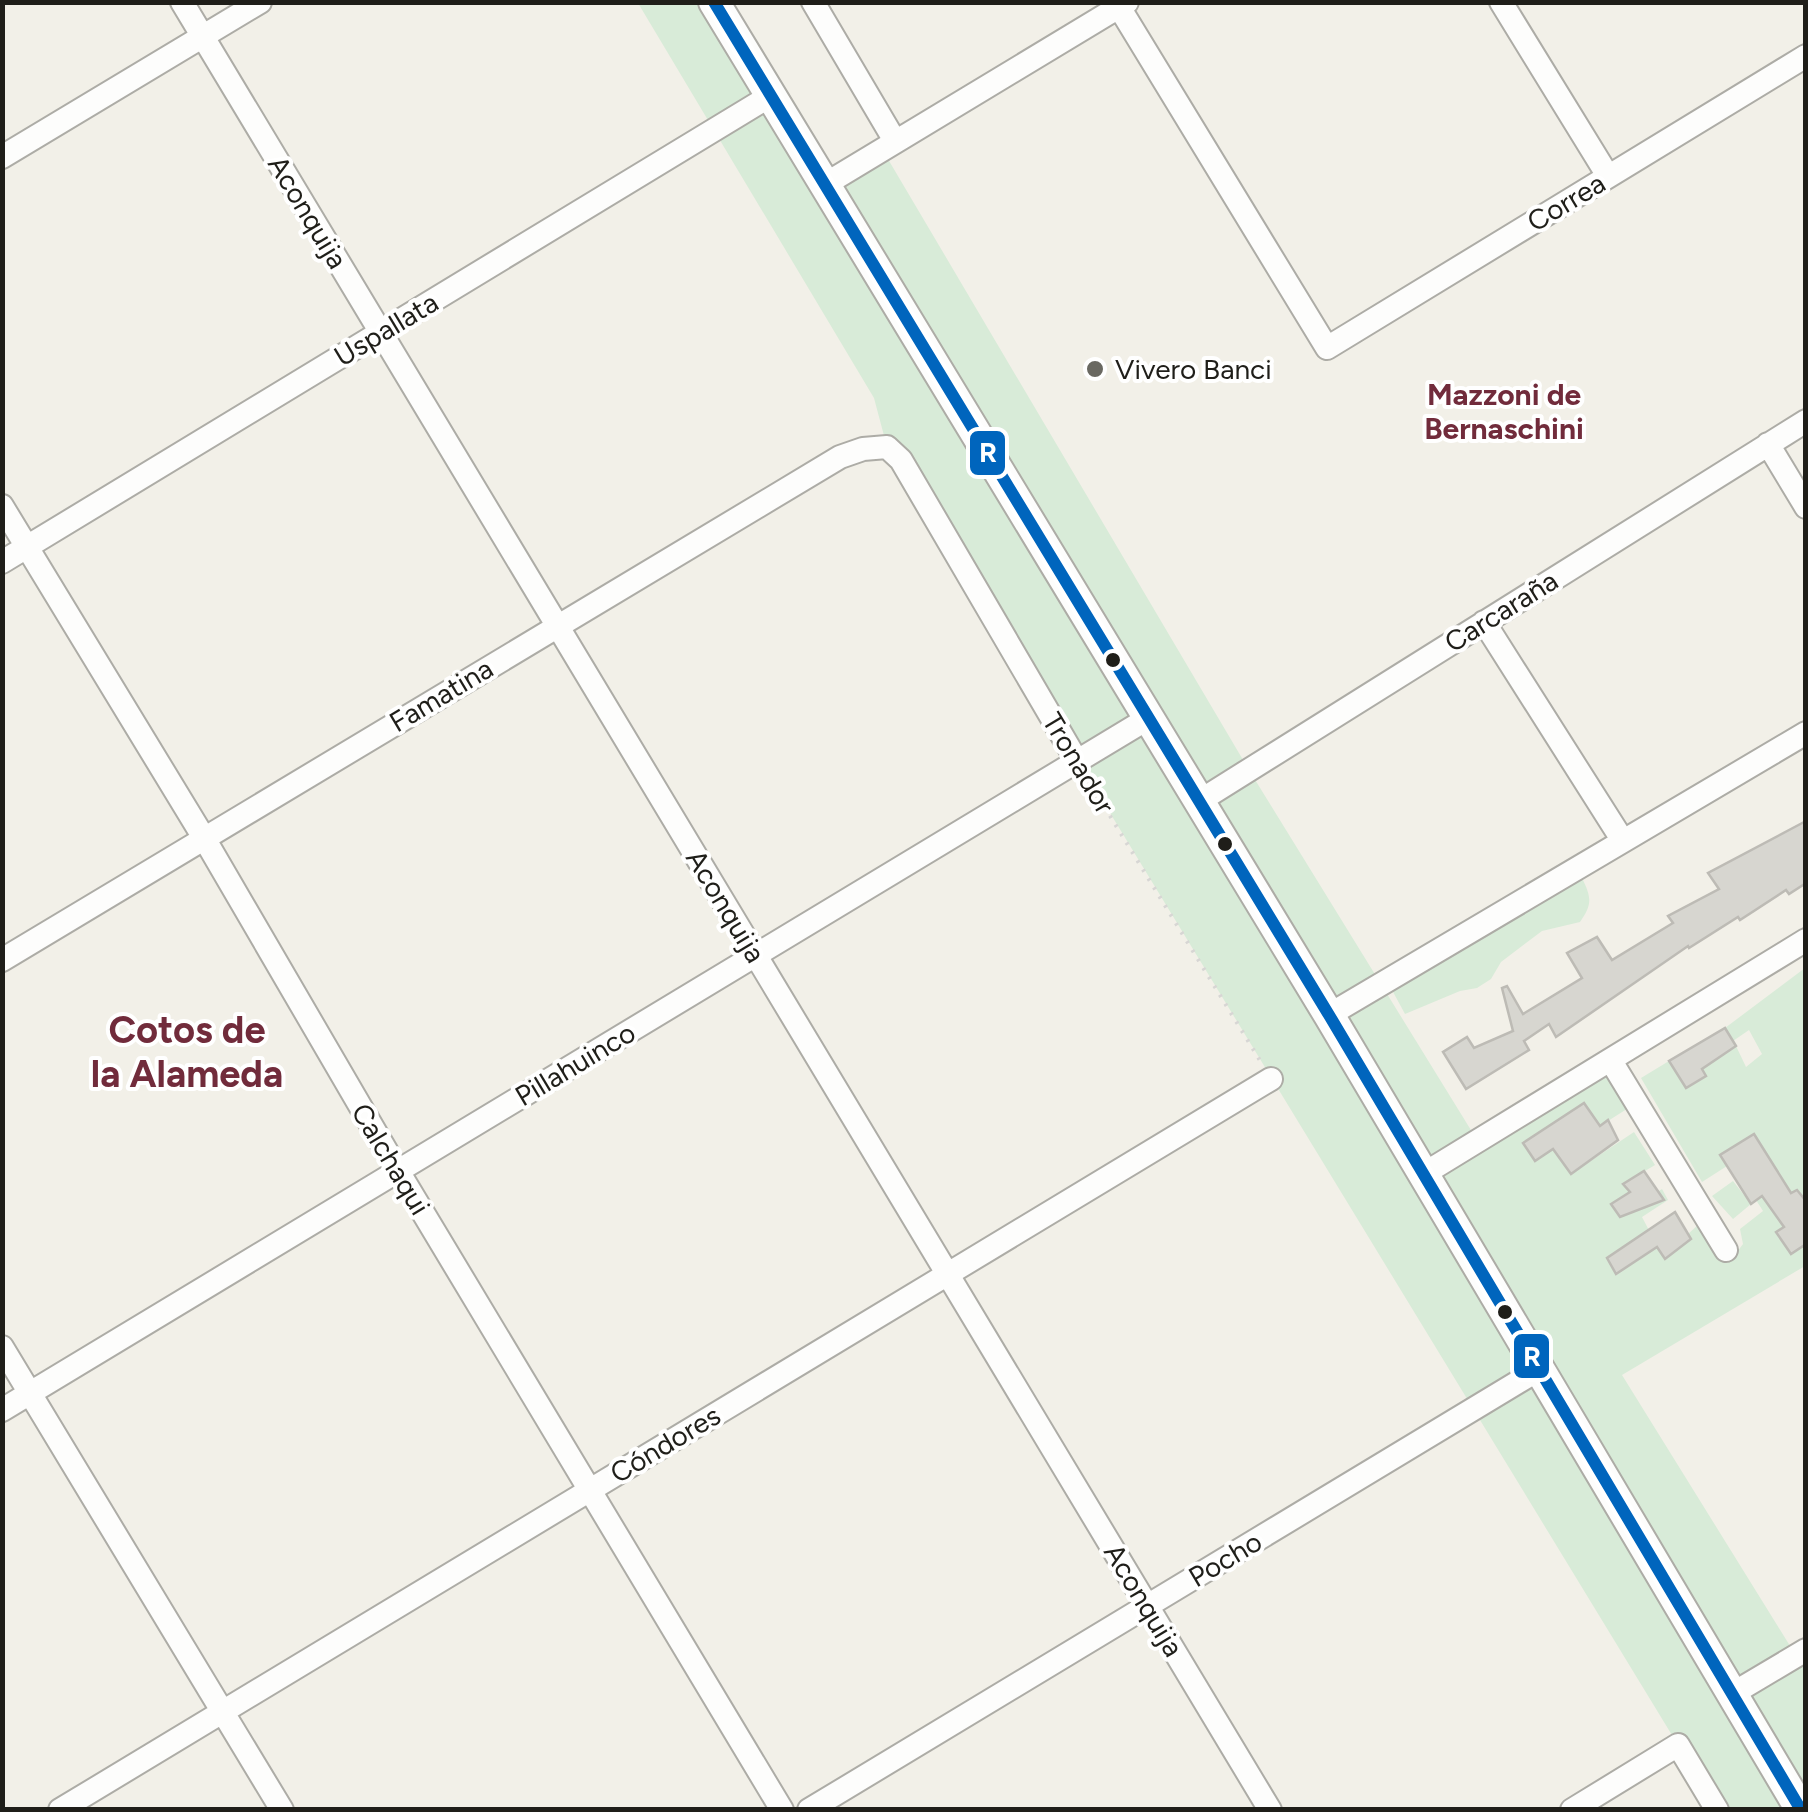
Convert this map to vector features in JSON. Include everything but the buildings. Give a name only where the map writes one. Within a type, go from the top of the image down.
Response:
[{"type":"main road","points":[[714,2],[1329,1015],[1801,1810]]},
{"type":"street","name":"Aconquija","points":[[182,2],[1270,1810]]},
{"type":"street","points":[[2,157],[260,2]]},
{"type":"street","points":[[814,2],[895,142]]},
{"type":"street","points":[[1501,2],[1608,176]]},
{"type":"street","points":[[824,184],[1121,4]]},
{"type":"street","name":"Correa","points":[[1121,4],[1327,348],[1806,56]]},
{"type":"street","name":"Uspallata","points":[[2,562],[770,96]]},
{"type":"street","name":"Carcaraña","points":[[1198,802],[1806,421]]},
{"type":"street","points":[[1768,444],[1806,507]]},
{"type":"street","name":"Famatina","points":[[2,960],[840,458],[863,449],[887,447]]},
{"type":"street","name":"Tronador","points":[[887,447],[902,460],[1077,761]]},
{"type":"street","name":"Calchaqui","points":[[2,506],[782,1810]]},
{"type":"street","points":[[1484,622],[1624,841]]},
{"type":"street","name":"Pillahuinco","points":[[2,1410],[1147,718]]},
{"type":"street","points":[[1329,1015],[1806,733]]},
{"type":"street","points":[[1422,1175],[1806,940]]},
{"type":"street","points":[[1611,1061],[1726,1250]]},
{"type":"street","name":"Cóndores","points":[[60,1810],[1271,1079]]},
{"type":"street","points":[[2,1346],[282,1810]]},
{"type":"street","name":"Pocho","points":[[809,1810],[1538,1370]]},
{"type":"street","points":[[1732,1694],[1806,1650]]},
{"type":"street","points":[[1572,1810],[1678,1745],[1717,1810]]},
{"type":"path","name":"Tronador","points":[[1077,761],[1271,1079]]},
{"type":"green space","points":[[638,3],[714,3],[824,184],[882,149],[1249,770],[1482,1148],[1610,1073],[1630,1107],[1600,1126],[1584,1104],[1524,1143],[1536,1161],[1575,1134],[1561,1160],[1571,1174],[1634,1132],[1655,1165],[1623,1184],[1630,1192],[1611,1205],[1620,1217],[1662,1189],[1668,1200],[1642,1217],[1664,1259],[1691,1239],[1688,1234],[1698,1225],[1715,1256],[1731,1260],[1743,1244],[1740,1229],[1763,1211],[1756,1200],[1784,1182],[1727,1166],[1702,1182],[1641,1078],[1669,1061],[1687,1087],[1706,1076],[1690,1048],[1698,1045],[1711,1063],[1736,1046],[1746,1067],[1762,1054],[1749,1030],[1733,1041],[1725,1028],[1805,968],[1805,1201],[1797,1190],[1770,1208],[1784,1227],[1776,1233],[1791,1253],[1805,1244],[1805,1266],[1622,1375],[1805,1670],[1805,1809],[1717,1809],[887,447],[874,398]]},
{"type":"green space","points":[[1582,878],[1589,901],[1580,922],[1542,931],[1501,962],[1491,979],[1477,988],[1405,1014],[1392,990]]},
{"type":"green space","points":[[1733,1181],[1751,1204],[1733,1219],[1712,1196]]},
{"type":"transit line","name":"R","points":[[714,2],[1329,1015],[1801,1810]]},
{"type":"place","name":"Vivero Banci","points":[[1095,369]]},
{"type":"district","name":"Mazzoni de Bernaschini","points":[[1504,412]]},
{"type":"district","name":"Cotos de la Alameda","points":[[187,1052]]}]
